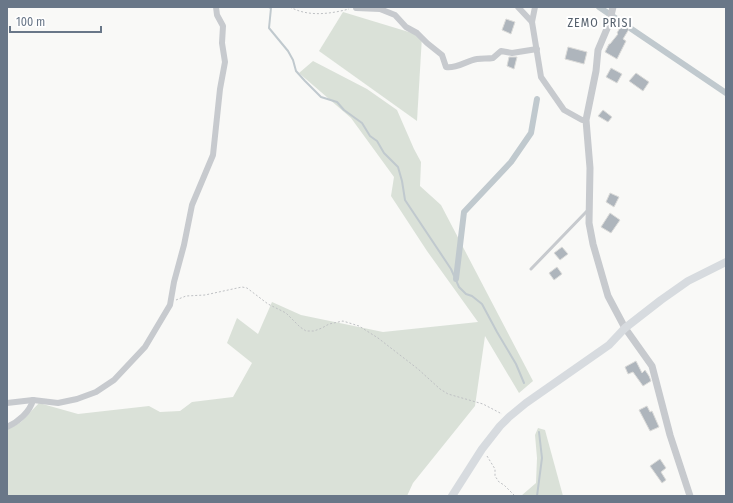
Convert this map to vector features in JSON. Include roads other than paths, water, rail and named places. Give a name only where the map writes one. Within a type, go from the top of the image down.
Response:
[{"type":"main road","points":[[452,496],[482,449],[509,417],[526,403],[609,345],[625,328],[661,300],[688,281],[726,262]]},
{"type":"street","points":[[7,403],[33,400],[58,403],[77,399],[96,392],[114,380],[145,347],[170,305],[192,205],[213,155],[220,89],[225,62],[222,43],[223,26],[217,15],[216,7]]},
{"type":"street","points":[[356,7],[380,9],[395,15],[406,27],[417,33],[426,43],[442,55],[446,67],[452,68],[478,59],[493,58],[501,51],[512,52],[537,49]]},
{"type":"street","points":[[518,7],[532,22]]},
{"type":"street","points":[[534,7],[532,22],[541,77],[564,110],[582,120],[586,120]]},
{"type":"street","points":[[613,7],[609,24],[598,50],[596,71],[586,120],[590,168],[589,210],[593,244],[608,296],[625,328],[652,366],[670,435],[690,496]]},
{"type":"street","points":[[7,428],[17,422],[32,405],[33,400]]},
{"type":"lane","points":[[531,269],[589,210]]},
{"type":"waterway","points":[[269,7],[271,8],[269,28],[288,51],[293,60],[296,71],[321,97],[337,102],[344,110],[362,123],[370,136],[377,141],[384,153],[398,167],[405,200],[451,269],[459,287],[466,294],[472,296],[482,304],[516,364],[524,383]]},
{"type":"waterway","points":[[599,7],[726,93]]},
{"type":"waterway","points":[[456,279],[464,212],[511,162],[531,133],[537,99]]},
{"type":"waterway","points":[[537,496],[542,458],[539,432]]},
{"type":"district","name":"ZEMO PRISI","points":[[600,23]]}]
